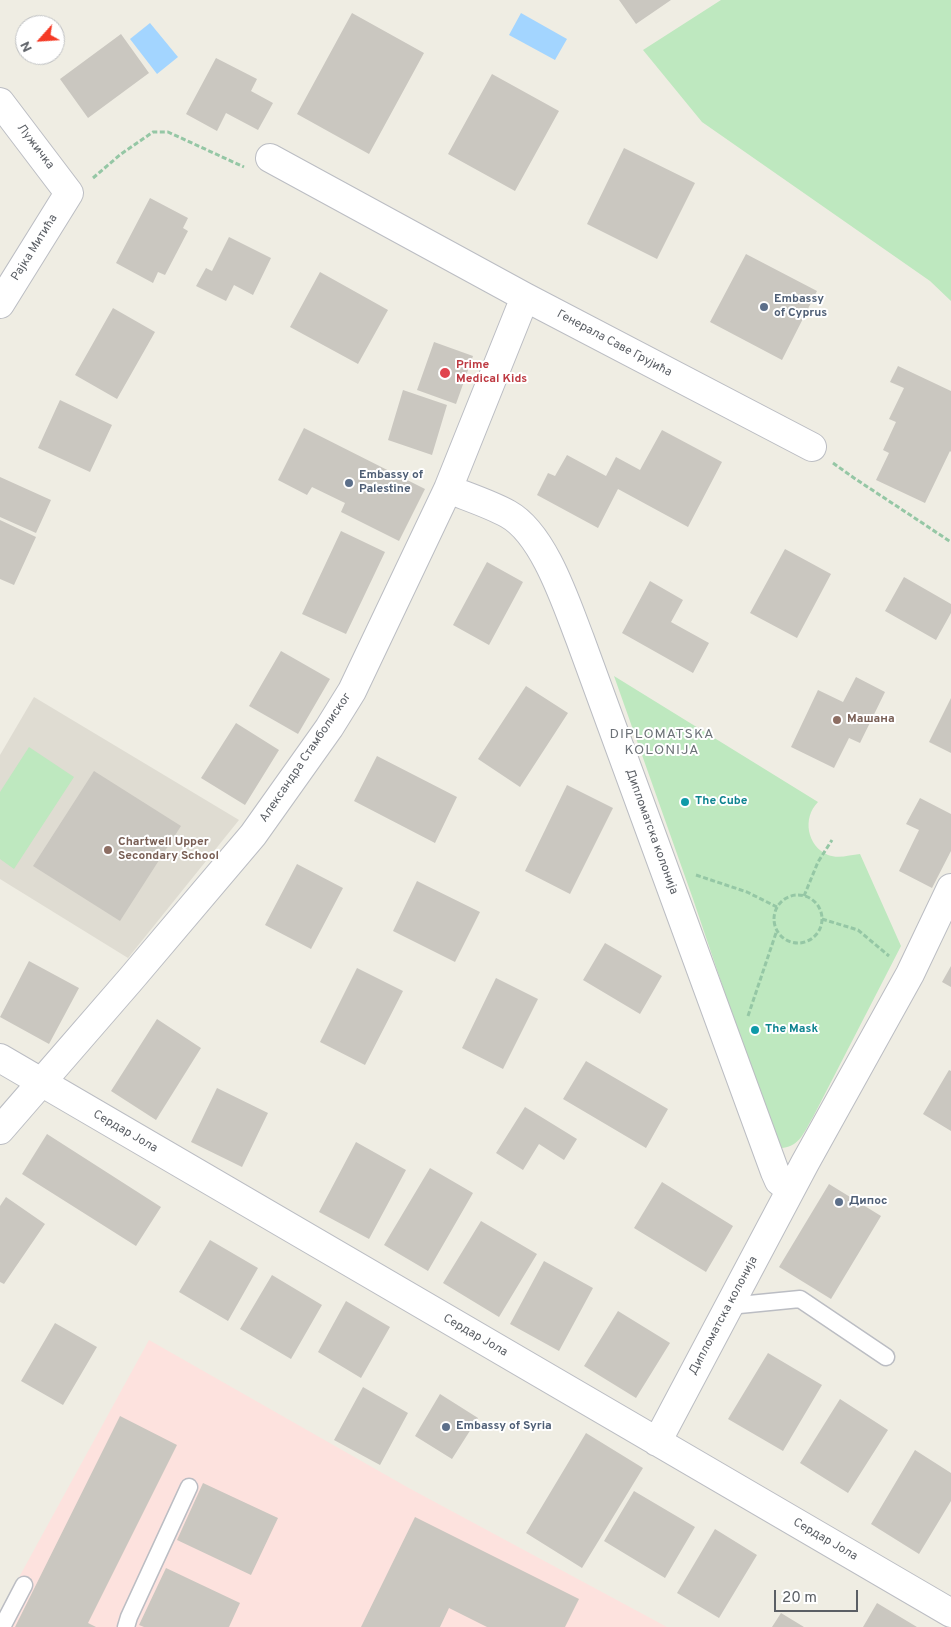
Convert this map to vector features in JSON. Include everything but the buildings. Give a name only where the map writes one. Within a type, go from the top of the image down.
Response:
[{"type":"street","name":"Лужичка","points":[[0,102],[79,188]]},
{"type":"street","name":"Генерала Саве Грујића","points":[[270,158],[524,297],[812,447]]},
{"type":"street","name":"Рајка Митића","points":[[0,304],[79,188]]},
{"type":"street","name":"Александра Стамболиског","points":[[0,1130],[253,835],[329,728],[352,691],[448,489],[524,297]]},
{"type":"street","name":"Дипломатска колонија","points":[[448,489],[508,514],[527,531],[544,555],[563,594],[577,630],[774,1172],[779,1181],[790,1190]]},
{"type":"street","name":"Дипломатска колонија","points":[[657,1442],[790,1190],[910,974],[951,888]]},
{"type":"street","name":"Сердар Јола","points":[[0,1058],[951,1613]]},
{"type":"lane","points":[[729,1306],[800,1299],[886,1357]]},
{"type":"lane","points":[[126,1627],[189,1486]]},
{"type":"lane","points":[[2,1627],[24,1585]]},
{"type":"path","points":[[79,188],[121,154],[153,132],[168,132],[261,174],[270,158]]},
{"type":"path","points":[[812,447],[854,478],[951,542]]},
{"type":"path","points":[[804,896],[818,862],[832,840]]},
{"type":"path","points":[[660,856],[689,873],[747,892],[777,907]]},
{"type":"path","points":[[804,896],[817,904],[822,919],[816,933],[810,939],[803,942],[788,940],[777,930],[774,922],[777,907],[788,897],[804,896]]},
{"type":"path","points":[[822,919],[858,930],[910,974]]},
{"type":"path","points":[[733,1061],[777,930]]},
{"type":"shaded area","name":"Chartwell Upper Secondary School","points":[[34,697],[239,820],[128,958],[0,879],[0,755]]},
{"type":"shaded area","points":[[149,1340],[407,1487],[667,1627],[0,1627],[0,1612]]},
{"type":"green space","points":[[721,0],[951,0],[951,301],[930,281],[702,122],[643,50]]},
{"type":"green space","points":[[614,676],[818,802],[810,816],[809,823],[809,831],[815,845],[821,851],[832,856],[840,857],[860,854],[901,946],[807,1128],[797,1141],[788,1147],[782,1148],[776,1144],[693,899]]},
{"type":"green space","points":[[29,747],[74,777],[14,869],[0,859],[0,792]]},
{"type":"water","points":[[521,13],[567,39],[555,60],[509,35]]},
{"type":"water","points":[[150,23],[178,57],[157,74],[130,39]]},
{"type":"place","name":"Embassy of Cyprus","points":[[764,307]]},
{"type":"place","name":"Prime Medical Kids","points":[[445,373]]},
{"type":"place","name":"Embassy of Palestine","points":[[349,483]]},
{"type":"place","name":"Машана","points":[[837,720]]},
{"type":"place","name":"The Cube","points":[[685,802]]},
{"type":"place","name":"Chartwell Upper Secondary School","points":[[108,850]]},
{"type":"place","name":"The Mask","points":[[755,1030]]},
{"type":"place","name":"Дипос","points":[[839,1202]]},
{"type":"place","name":"Embassy of Syria","points":[[446,1427]]},
{"type":"district","name":"DIPLOMATSKA KOLONIJA","points":[[662,744]]}]
